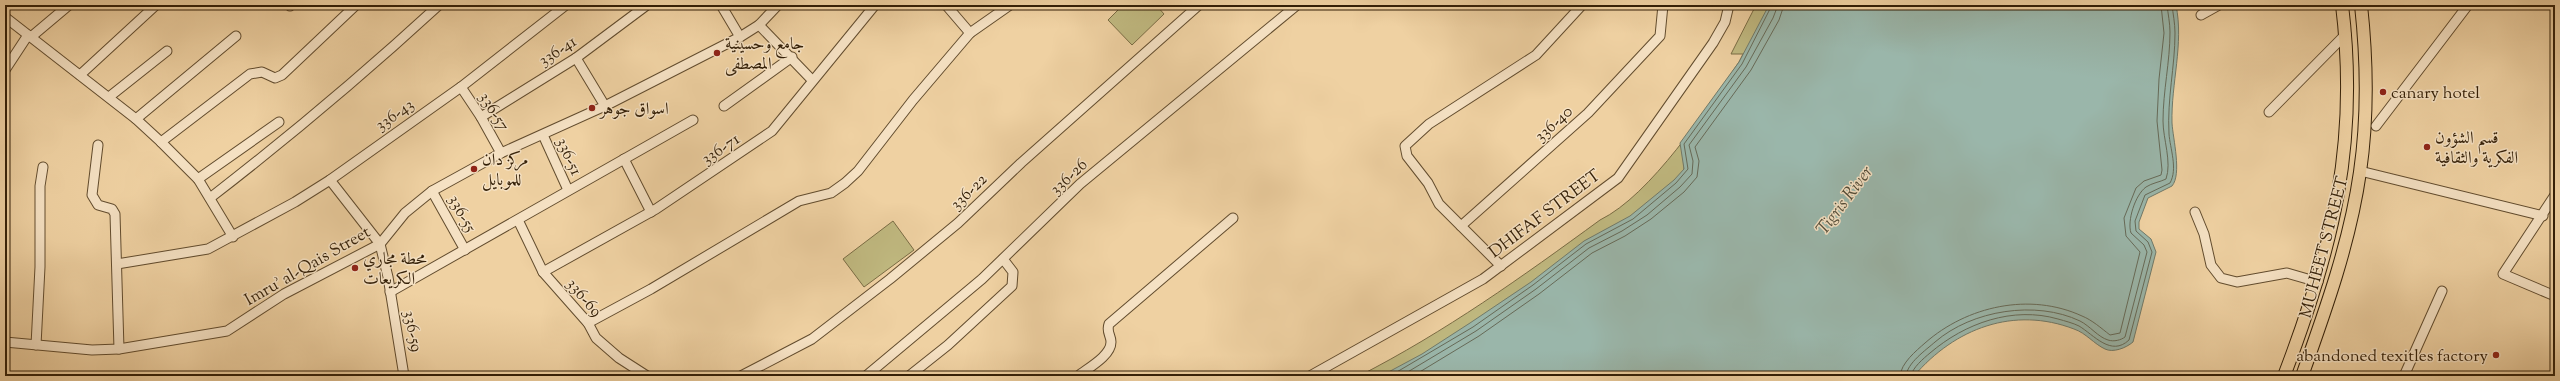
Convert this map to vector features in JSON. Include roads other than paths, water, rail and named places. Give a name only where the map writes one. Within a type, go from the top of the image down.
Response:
[{"type":"main road","name":"MUHEET STREET","points":[[2284,376],[2318,282],[2342,174],[2347,126],[2346,34],[2342,5]]},
{"type":"main road","name":"MUHEET STREET","points":[[2302,376],[2334,285],[2349,230],[2360,172],[2365,128],[2366,81],[2361,5]]},
{"type":"street","points":[[5,70],[30,36],[69,5]]},
{"type":"street","points":[[80,75],[156,5]]},
{"type":"street","points":[[161,142],[250,74],[256,71],[275,78],[282,75],[356,5]]},
{"type":"street","points":[[210,198],[297,131],[371,67],[439,5]]},
{"type":"street","name":"336-43","points":[[117,264],[208,249],[232,237],[330,180],[461,87],[566,5]]},
{"type":"street","name":"336-41","points":[[481,117],[576,58],[647,5]]},
{"type":"street","points":[[721,5],[740,37]]},
{"type":"street","name":"Imruʾ al-Qais Street","points":[[5,342],[92,350],[119,349],[227,332],[284,294],[380,244],[404,213],[432,191],[502,153],[606,106],[740,37],[759,25],[778,5]]},
{"type":"street","name":"336-71","points":[[543,272],[651,212],[772,131],[812,80],[875,5]]},
{"type":"street","points":[[946,5],[970,33]]},
{"type":"street","points":[[588,323],[651,290],[799,201],[831,193],[845,183],[858,171],[913,100],[970,33],[1010,5]]},
{"type":"street","name":"336-22","points":[[741,376],[812,338],[896,274],[958,223],[1021,163],[1199,5]]},
{"type":"street","name":"336-26","points":[[866,376],[1003,259],[1080,184],[1297,5]]},
{"type":"street","points":[[1501,266],[1439,204],[1428,183],[1407,156],[1405,149],[1406,144],[1429,124],[1536,55],[1582,5]]},
{"type":"street","name":"336-40","points":[[1460,226],[1588,113],[1660,36],[1663,5]]},
{"type":"street","name":"DHIFAF STREET","points":[[1310,376],[1473,285],[1501,266],[1623,173],[1717,38],[1725,22],[1729,5]]},
{"type":"street","points":[[2201,15],[2219,5]]},
{"type":"street","points":[[2376,126],[2468,5]]},
{"type":"street","points":[[5,17],[136,119],[161,142],[198,179],[232,237]]},
{"type":"street","points":[[759,25],[792,57],[812,80]]},
{"type":"street","points":[[2269,112],[2346,34]]},
{"type":"street","points":[[136,119],[236,36]]},
{"type":"street","points":[[109,98],[167,52]]},
{"type":"street","points":[[724,106],[792,57]]},
{"type":"street","points":[[576,58],[606,106]]},
{"type":"street","name":"336-57","points":[[461,87],[502,153]]},
{"type":"street","points":[[390,292],[693,120]]},
{"type":"street","points":[[198,179],[279,122]]},
{"type":"street","name":"336-51","points":[[543,135],[568,190]]},
{"type":"street","points":[[98,145],[92,195],[98,205],[112,209],[115,214],[119,349]]},
{"type":"street","points":[[624,159],[651,212]]},
{"type":"street","points":[[36,345],[40,267],[40,186],[43,167]]},
{"type":"street","points":[[2360,172],[2543,216]]},
{"type":"street","points":[[330,180],[380,244]]},
{"type":"street","name":"336-55","points":[[432,191],[465,250]]},
{"type":"street","points":[[2555,195],[2543,216],[2503,274],[2555,296]]},
{"type":"street","points":[[2195,212],[2204,234],[2211,265],[2221,278],[2237,282],[2287,273],[2318,282]]},
{"type":"street","points":[[1078,376],[1104,355],[1109,348],[1111,341],[1107,330],[1109,324],[1233,218]]},
{"type":"street","name":"336-69","points":[[518,220],[543,272],[588,323],[596,338],[619,358],[646,376]]},
{"type":"street","name":"336-59","points":[[380,244],[390,292],[404,376]]},
{"type":"street","points":[[909,376],[948,345],[1012,286],[1013,272],[1003,259]]},
{"type":"street","points":[[2404,376],[2442,291]]},
{"type":"water","name":"Tigris River","points":[[1769,5],[2176,5],[2179,34],[2172,108],[2172,123],[2177,165],[2175,181],[2172,186],[2148,198],[2139,222],[2139,229],[2151,239],[2156,252],[2133,342],[2119,349],[2108,350],[2074,329],[2052,322],[2029,320],[2008,321],[1987,326],[1967,334],[1948,345],[1930,359],[1914,376],[1381,376],[1422,354],[1470,323],[1531,282],[1584,241],[1630,216],[1674,180],[1684,169],[1680,143],[1739,62]]},
{"type":"place","name":"جامع وحسينية المصطفى","points":[[717,53]]},
{"type":"place","name":"canary hotel","points":[[2383,92]]},
{"type":"place","name":"اسواق جوهر","points":[[592,108]]},
{"type":"place","name":"قسم الشؤون الفكرية والثقافية","points":[[2427,147]]},
{"type":"place","name":"مركز دان للموبايل","points":[[474,169]]},
{"type":"place","name":"محطة مجاري الكريعات","points":[[355,268]]},
{"type":"place","name":"abandoned texitles factory","points":[[2496,355]]}]
